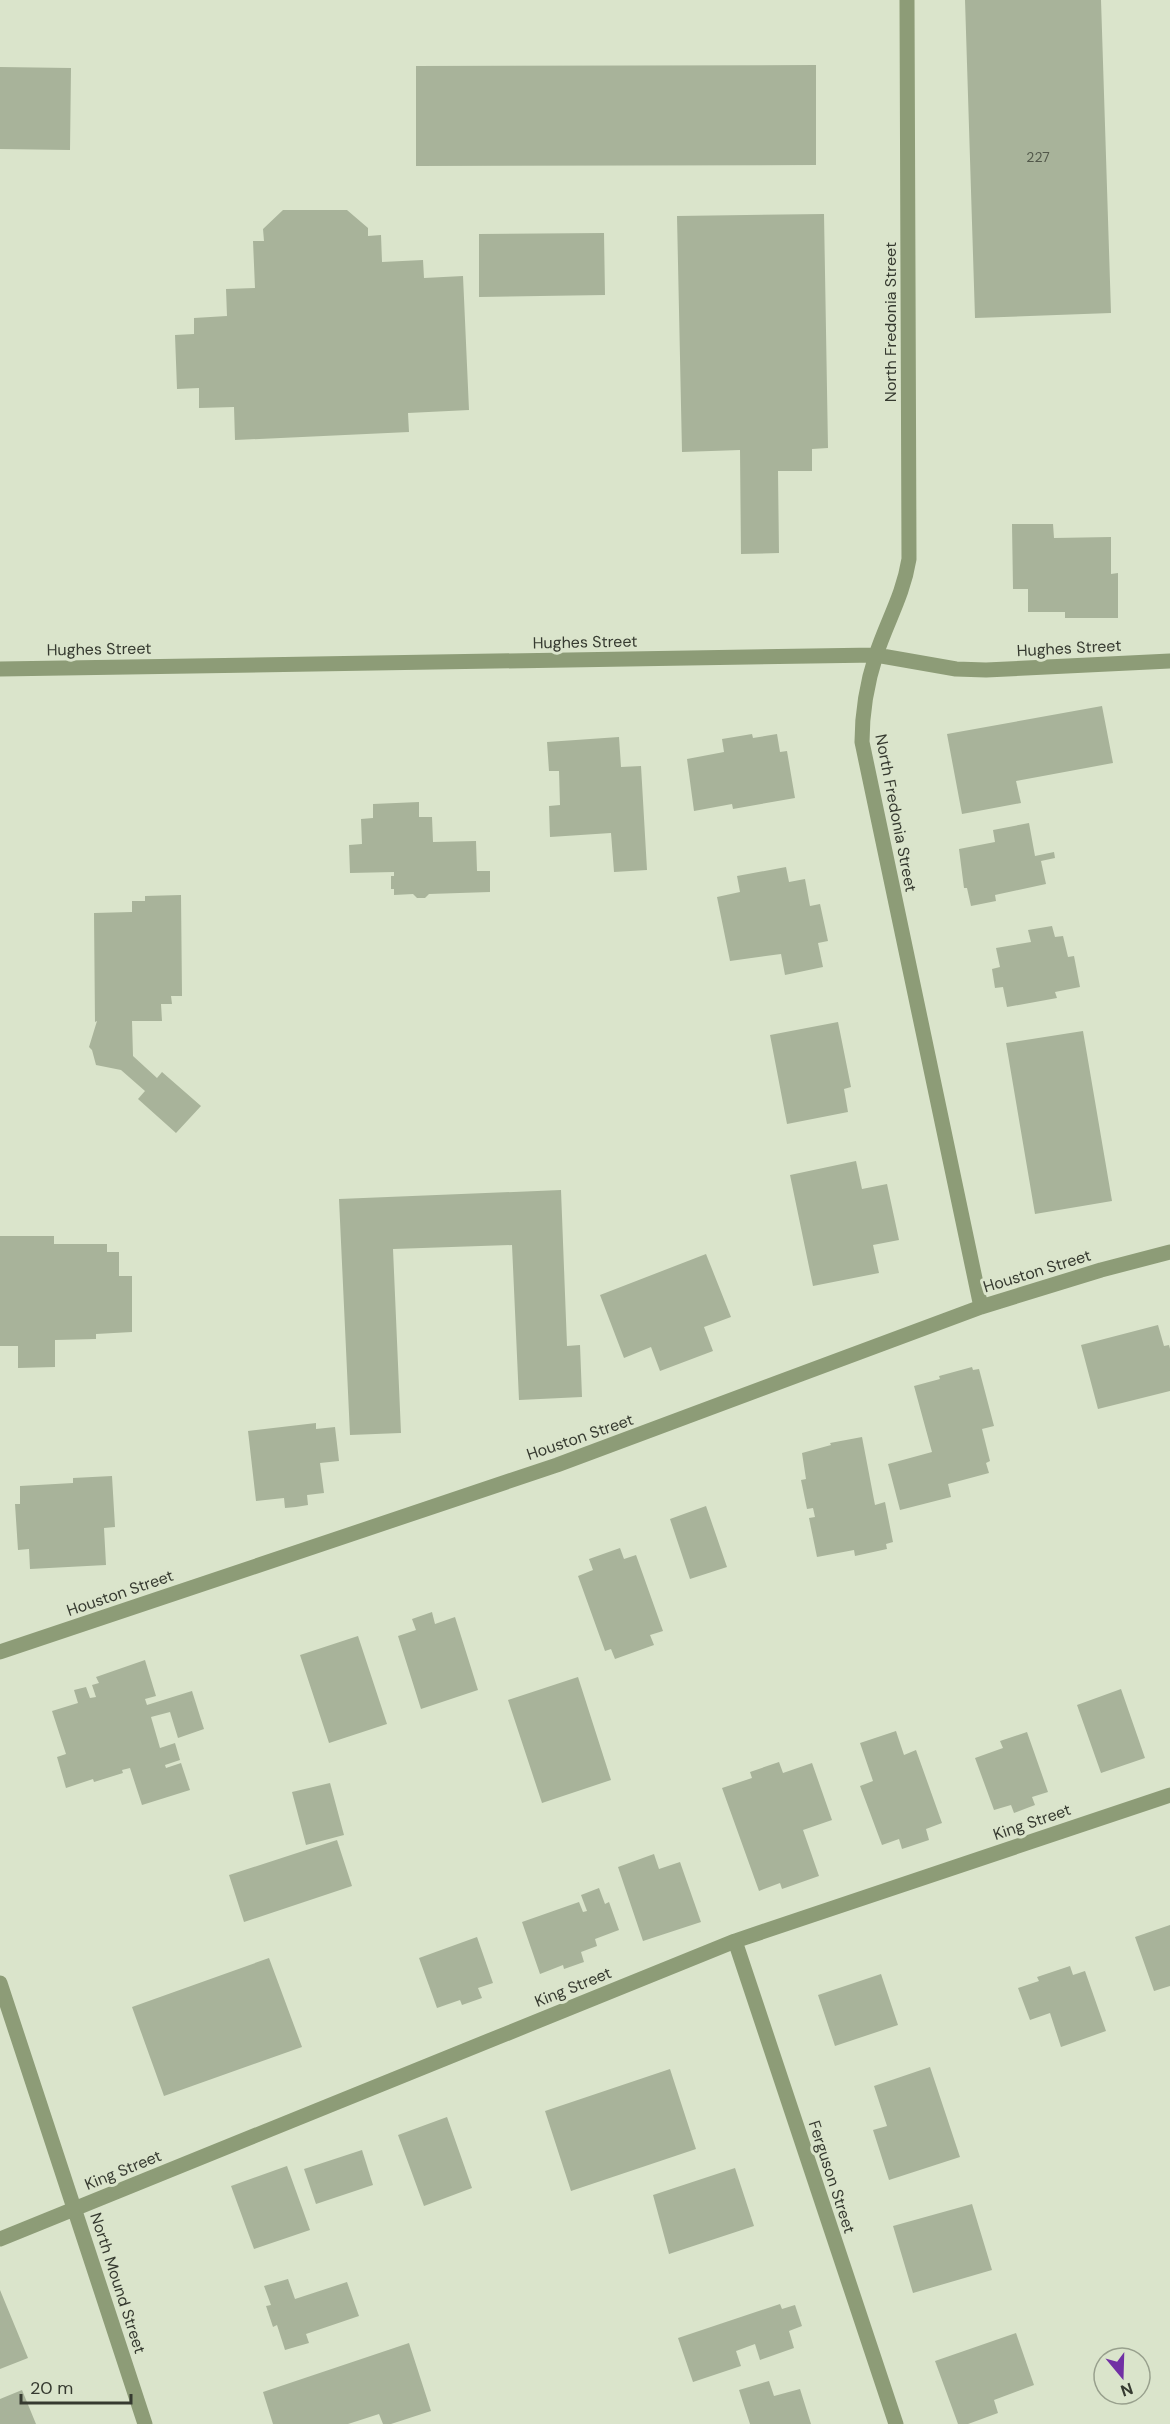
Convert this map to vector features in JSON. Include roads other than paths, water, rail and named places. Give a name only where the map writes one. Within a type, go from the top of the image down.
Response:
[{"type":"street","name":"North Fredonia Street","points":[[907,0],[909,559],[905,584],[876,656],[862,718],[862,742],[981,1307]]},
{"type":"street","name":"Hughes Street","points":[[0,669],[876,656],[956,669],[986,670],[1170,661]]},
{"type":"street","name":"Houston Street","points":[[0,1652],[567,1461],[981,1307],[1101,1270],[1170,1252]]},
{"type":"street","name":"King Street","points":[[0,2239],[735,1941],[1170,1795]]},
{"type":"street","name":"Ferguson Street","points":[[735,1941],[896,2424]]},
{"type":"street","name":"North Mound Street","points":[[0,1983],[145,2424]]}]
